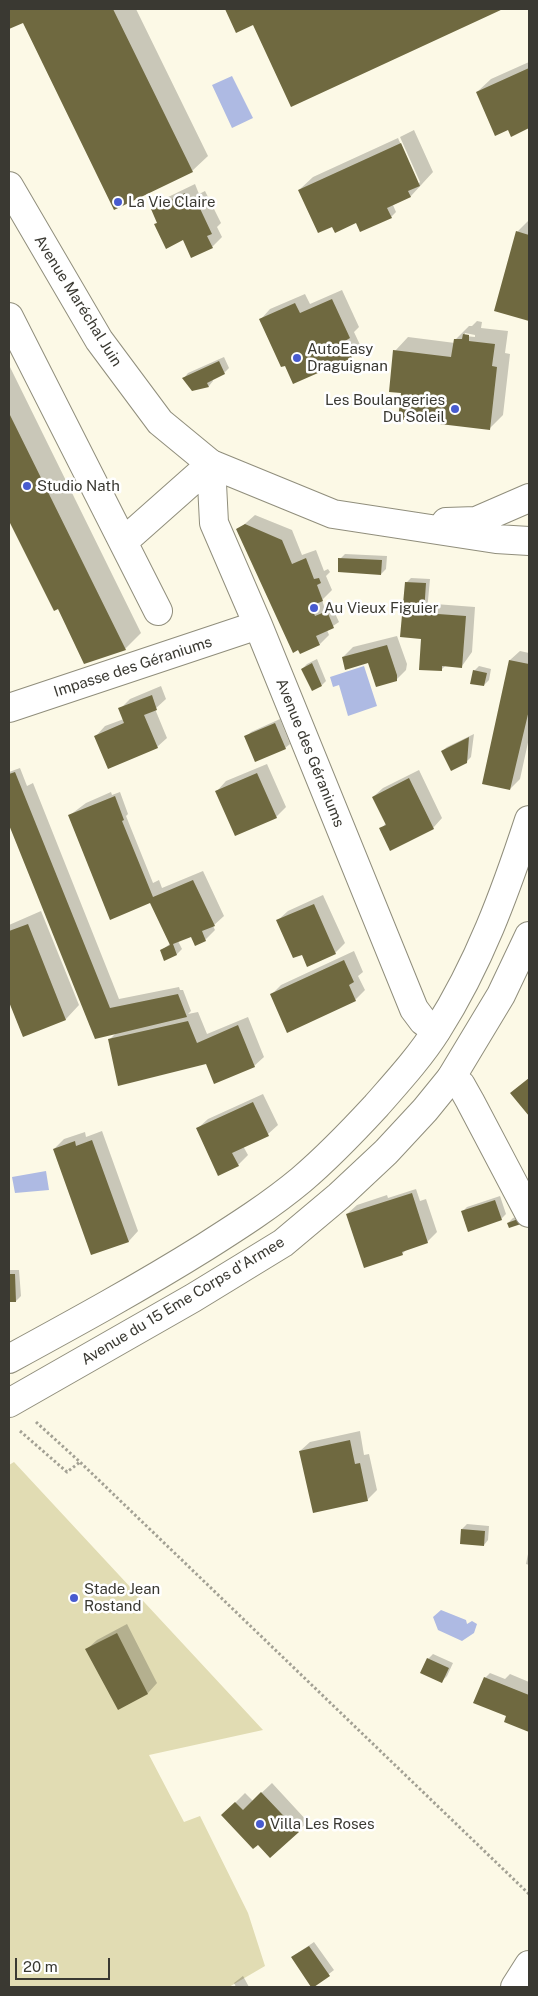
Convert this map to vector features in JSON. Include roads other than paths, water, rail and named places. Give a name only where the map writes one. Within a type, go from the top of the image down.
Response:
[{"type":"main road","name":"Avenue Maréchal Juin","points":[[11,196],[99,340],[160,422],[211,464],[332,514],[505,540],[529,541]]},
{"type":"main road","points":[[9,317],[158,611]]},
{"type":"main road","points":[[123,542],[211,464]]},
{"type":"main road","name":"Avenue des Géraniums","points":[[211,464],[214,523],[258,625],[414,1009],[422,1021],[436,1031]]},
{"type":"main road","name":"Avenue Maréchal Juin","points":[[392,523],[476,521],[529,498]]},
{"type":"main road","name":"Impasse des Géraniums","points":[[9,708],[258,625]]},
{"type":"main road","points":[[9,1359],[161,1275],[264,1209],[300,1180],[348,1136],[392,1088],[436,1031],[483,946],[506,891],[529,820]]},
{"type":"main road","name":"Avenue du 15 Eme Corps d'Armee","points":[[9,1403],[193,1298],[282,1243],[339,1196],[386,1152],[425,1110],[451,1078],[501,995],[529,936]]},
{"type":"main road","points":[[451,1078],[461,1085],[529,1214]]},
{"type":"water","points":[[232,76],[253,118],[232,128],[212,85]]},
{"type":"water","points":[[364,666],[377,706],[348,716],[339,685],[333,687],[330,677]]},
{"type":"water","points":[[46,1171],[49,1190],[15,1193],[12,1177]]},
{"type":"water","points":[[441,1610],[466,1620],[467,1624],[472,1621],[477,1624],[474,1633],[462,1641],[438,1630],[433,1617]]},
{"type":"place","name":"La Vie Claire","points":[[118,202]]},
{"type":"place","name":"AutoEasy Draguignan","points":[[297,358]]},
{"type":"place","name":"Les Boulangeries Du Soleil","points":[[455,409]]},
{"type":"place","name":"Studio Nath","points":[[27,486]]},
{"type":"place","name":"Au Vieux Figuier","points":[[314,608]]},
{"type":"place","name":"Stade Jean Rostand","points":[[74,1598]]},
{"type":"place","name":"Villa Les Roses","points":[[260,1824]]}]
